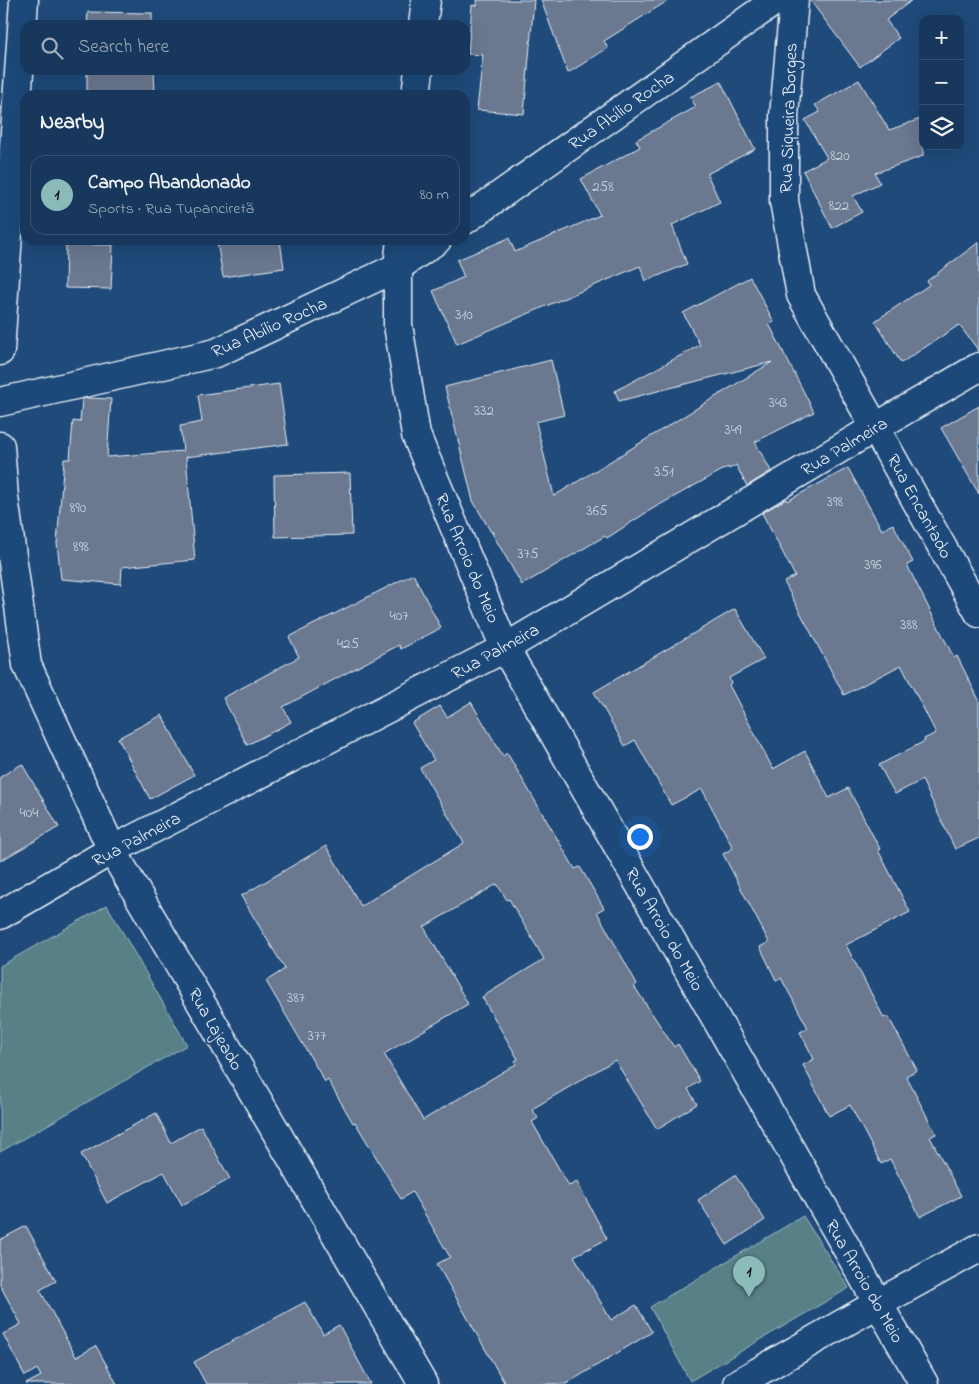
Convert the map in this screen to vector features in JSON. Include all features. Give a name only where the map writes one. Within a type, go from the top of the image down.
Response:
[{"type":"street","points":[[23,20],[24,0]]},
{"type":"street","points":[[424,20],[426,0]]},
{"type":"street","name":"Rua Abílio Rocha","points":[[470,216],[776,0]]},
{"type":"street","name":"Rua Siqueira Borges","points":[[794,0],[784,116],[784,200],[801,295]]},
{"type":"street","points":[[0,351],[20,58]]},
{"type":"street","points":[[417,90],[418,75]]},
{"type":"street","name":"Rua Arroio do Meio","points":[[400,245],[398,267],[398,325],[416,435],[505,648],[924,1384]]},
{"type":"street","name":"Rua Abílio Rocha","points":[[0,402],[216,353],[398,267],[430,245]]},
{"type":"street","name":"Rua Encantado","points":[[801,295],[979,613]]},
{"type":"street","name":"Rua Palmeira","points":[[0,914],[112,850],[505,648],[979,367]]},
{"type":"street","name":"Rua Lajeado","points":[[0,446],[4,497],[27,665],[112,850],[423,1384]]},
{"type":"street","points":[[737,1384],[979,1248]]},
{"type":"green space","points":[[107,905],[187,1045],[0,1152],[0,966]]},
{"type":"green space","points":[[803,1216],[849,1288],[690,1381],[650,1307]]},
{"type":"building","points":[[477,0],[534,0],[524,114],[477,110],[483,55],[470,54],[470,30],[472,5],[477,6]]},
{"type":"building","points":[[541,0],[669,0],[604,41],[608,48],[568,73]]},
{"type":"building","points":[[810,0],[912,0],[886,20],[899,38],[860,67]]},
{"type":"building","points":[[88,12],[152,13],[152,20],[87,20]]},
{"type":"building","points":[[87,75],[154,75],[155,90],[87,90]]},
{"type":"building","points":[[859,80],[889,130],[919,119],[919,150],[923,150],[923,156],[875,173],[880,183],[853,196],[862,212],[832,228],[803,171],[827,158],[805,120],[820,112],[815,105]]},
{"type":"building","points":[[721,82],[755,149],[707,174],[720,202],[672,225],[687,264],[646,281],[640,266],[457,344],[433,291],[464,277],[457,260],[509,238],[515,252],[600,215],[581,179],[640,147],[636,140],[696,107],[690,97]]},
{"type":"building","points":[[979,242],[979,351],[959,325],[901,363],[875,321],[929,285],[927,281]]},
{"type":"building","points":[[66,245],[113,245],[111,289],[65,288]]},
{"type":"building","points":[[218,245],[281,245],[284,268],[223,277]]},
{"type":"building","points":[[750,277],[774,322],[769,324],[814,412],[755,442],[771,471],[747,486],[736,465],[729,469],[728,467],[522,585],[492,533],[494,532],[491,532],[473,501],[445,387],[551,360],[564,415],[536,422],[554,496],[772,362],[619,401],[615,391],[700,345],[683,313]]},
{"type":"building","points":[[279,384],[288,444],[186,457],[195,560],[122,567],[121,584],[61,579],[57,543],[64,459],[70,459],[73,421],[80,422],[82,399],[111,399],[107,457],[183,451],[180,426],[202,422],[198,395]]},
{"type":"building","points":[[979,406],[979,494],[941,428]]},
{"type":"building","points":[[848,468],[882,530],[893,524],[913,562],[907,565],[954,658],[957,656],[979,700],[979,838],[955,849],[922,780],[895,794],[879,765],[925,741],[924,739],[936,733],[901,665],[844,695],[784,582],[795,576],[762,513]]},
{"type":"building","points":[[350,473],[352,535],[275,537],[274,475]]},
{"type":"building","points":[[413,574],[441,628],[401,649],[399,645],[283,707],[291,722],[247,745],[223,698],[299,657],[289,637]]},
{"type":"building","points":[[735,609],[764,659],[729,678],[731,683],[729,685],[773,769],[805,751],[829,798],[848,788],[910,912],[846,945],[884,1018],[888,1016],[917,1070],[906,1076],[936,1134],[930,1137],[961,1196],[920,1217],[890,1159],[881,1164],[850,1105],[829,1116],[803,1065],[814,1059],[800,1032],[808,1028],[781,978],[776,980],[760,947],[769,942],[723,854],[733,848],[702,789],[671,805],[635,740],[625,746],[594,692]]},
{"type":"building","points":[[471,702],[503,756],[507,753],[575,869],[580,867],[604,908],[597,912],[637,984],[634,986],[674,1047],[678,1044],[700,1081],[688,1089],[697,1104],[657,1129],[615,1060],[532,1109],[538,1118],[532,1122],[569,1186],[577,1182],[607,1239],[574,1256],[611,1320],[636,1305],[652,1332],[566,1384],[505,1384],[437,1264],[450,1257],[412,1192],[401,1199],[328,1080],[325,1082],[266,981],[285,969],[241,896],[326,846],[361,906],[464,843],[420,768],[434,760],[412,723],[440,706],[447,717]],"holes":[[[497,884],[507,900],[509,899],[544,959],[482,997],[518,1059],[515,1061],[516,1064],[423,1120],[384,1054],[468,1004],[424,927]]]},
{"type":"building","points":[[162,715],[194,775],[150,799],[118,738]]},
{"type":"building","points":[[22,764],[59,827],[0,861],[0,777]]},
{"type":"building","points":[[156,1113],[171,1143],[201,1126],[230,1179],[182,1205],[164,1172],[107,1203],[81,1154]]},
{"type":"building","points":[[735,1175],[765,1220],[727,1245],[698,1200]]},
{"type":"building","points":[[26,1226],[56,1281],[40,1290],[76,1357],[96,1346],[117,1384],[26,1384],[41,1376],[37,1369],[25,1376],[3,1334],[21,1324],[0,1285],[0,1240]]},
{"type":"building","points":[[305,1302],[323,1334],[339,1325],[371,1384],[206,1384],[194,1362]]},
{"type":"place","name":"Campo Abandonado","points":[[749,1297]]}]
